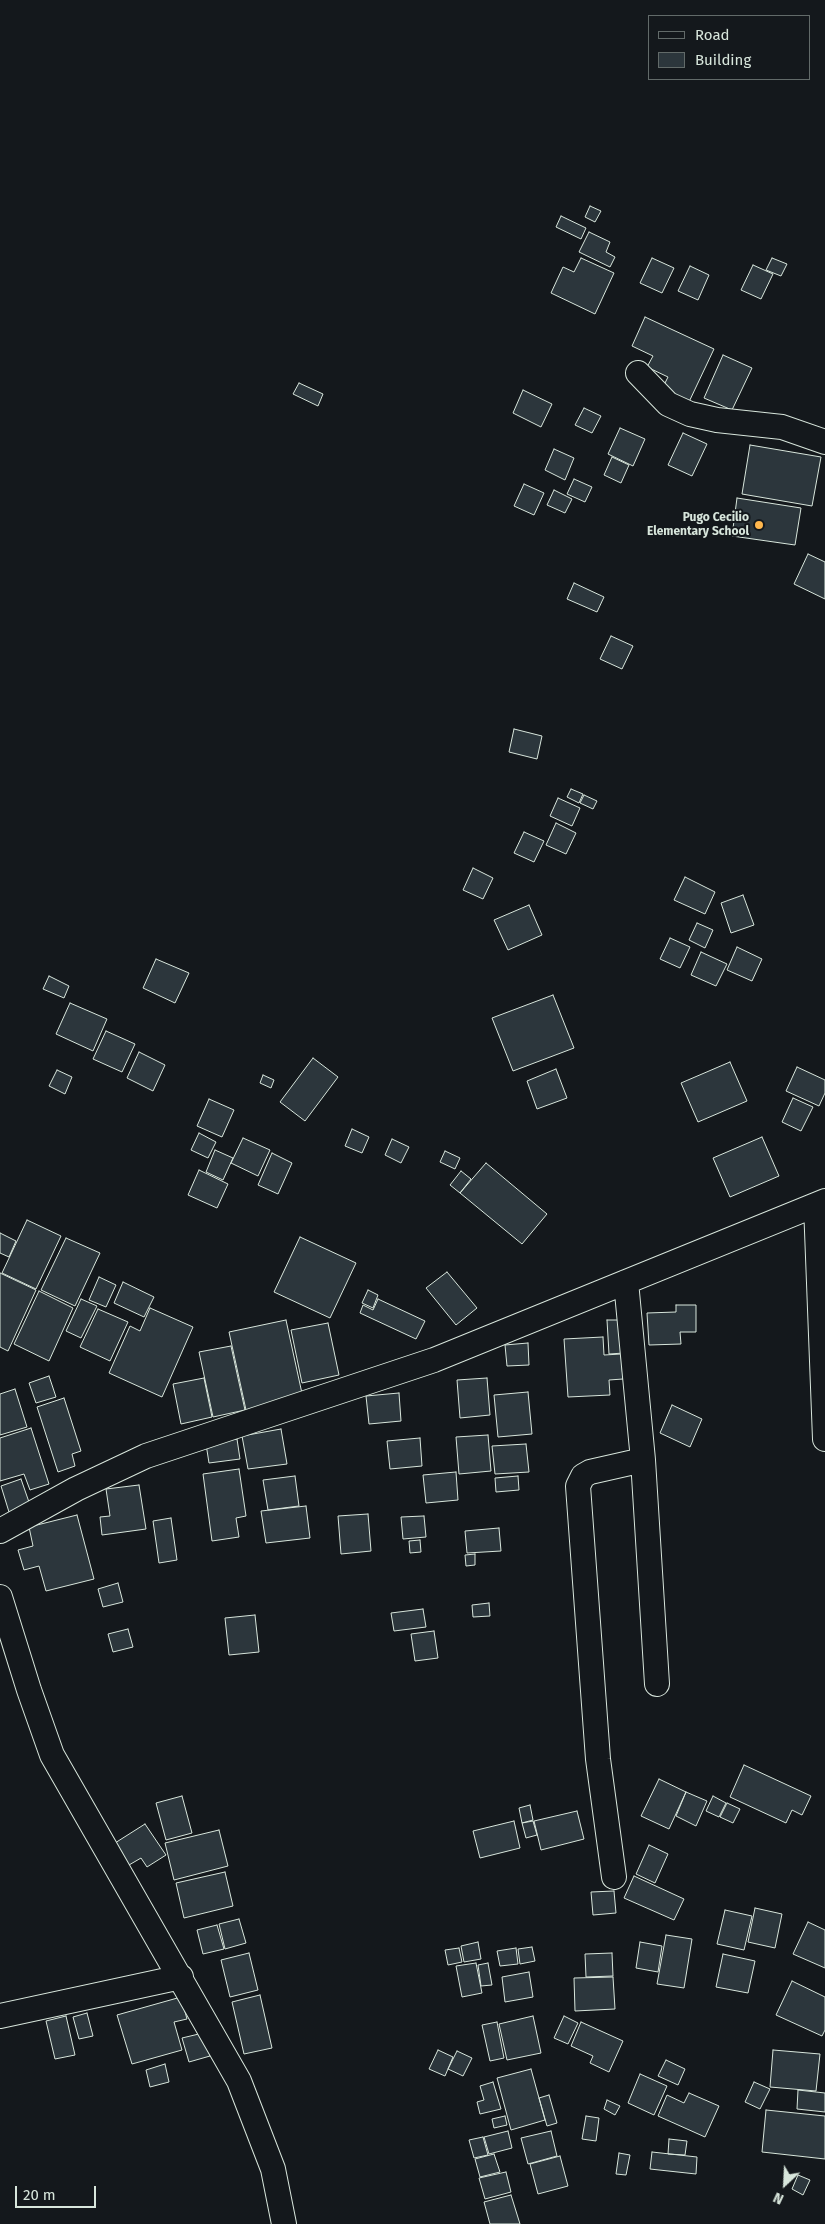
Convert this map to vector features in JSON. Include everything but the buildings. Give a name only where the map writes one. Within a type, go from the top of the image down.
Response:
[{"type":"street","points":[[638,373],[668,404],[690,414],[717,420],[782,427],[825,442]]},
{"type":"street","points":[[0,1531],[76,1489],[146,1456],[434,1360],[821,1203],[825,1439]]},
{"type":"street","points":[[626,1282],[643,1460],[657,1684]]},
{"type":"street","points":[[614,1877],[598,1759],[578,1486],[584,1476],[590,1472],[643,1460]]},
{"type":"street","points":[[0,1597],[29,1690],[52,1755],[239,2081],[273,2169],[284,2224]]},
{"type":"street","points":[[0,2016],[181,1977]]},
{"type":"place","name":"Pugo Cecilio Elementary School","points":[[759,525]]}]
